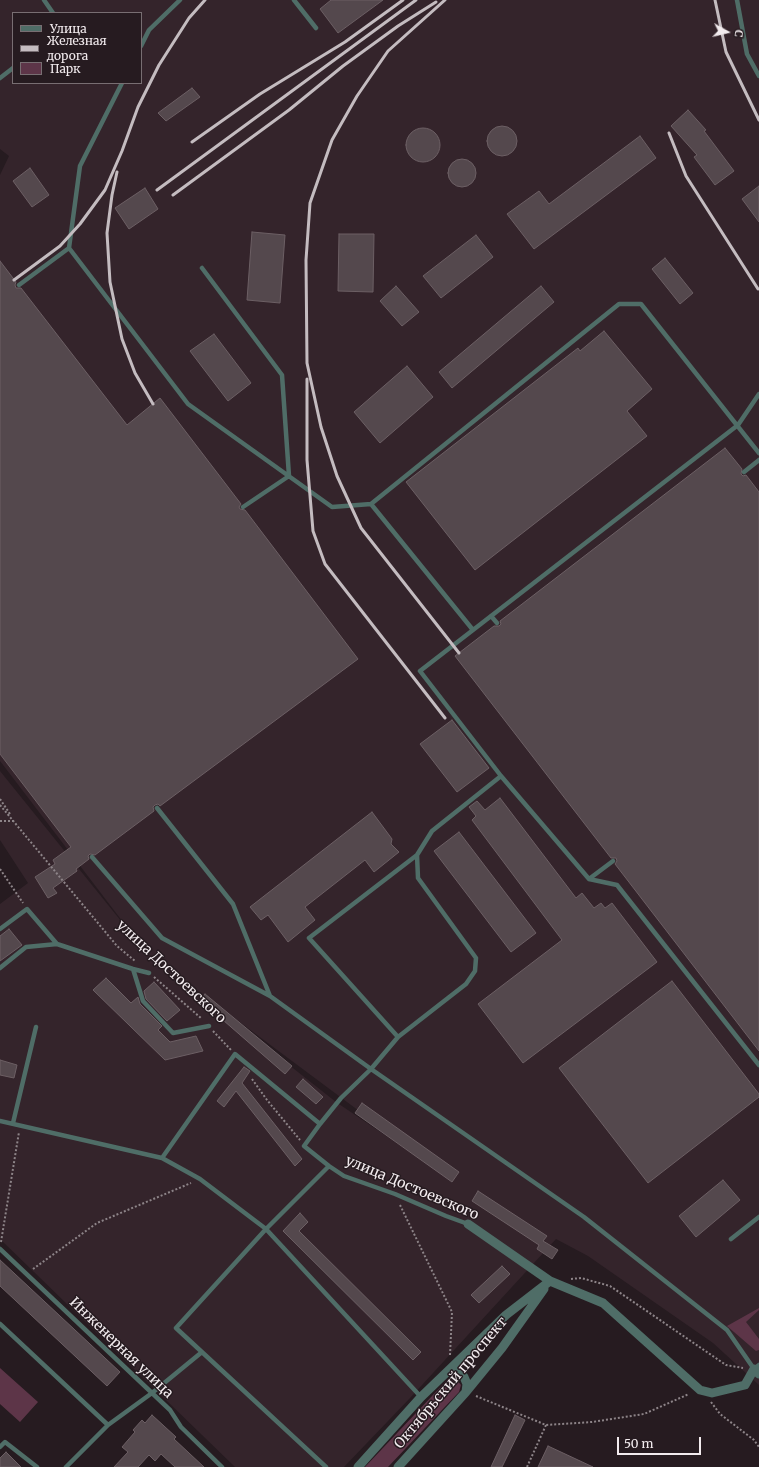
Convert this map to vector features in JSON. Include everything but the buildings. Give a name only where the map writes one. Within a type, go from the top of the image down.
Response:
[{"type":"street","name":"улица Достоевского","points":[[468,1224],[550,1281],[603,1303],[700,1390]]},
{"type":"street","name":"Октябрьский проспект","points":[[358,1467],[421,1397],[506,1315],[550,1281]]},
{"type":"street","name":"Октябрьский проспект","points":[[398,1467],[466,1392],[502,1348],[550,1281]]},
{"type":"street","points":[[700,1390],[712,1393],[745,1385],[757,1369]]},
{"type":"street","points":[[449,1370],[460,1373],[464,1377],[467,1384],[466,1392]]},
{"type":"lane","points":[[44,0],[52,12]]},
{"type":"lane","points":[[142,44],[149,30],[180,0]]},
{"type":"lane","points":[[294,0],[316,28]]},
{"type":"lane","points":[[737,0],[747,54],[759,76]]},
{"type":"lane","points":[[0,78],[12,69]]},
{"type":"lane","points":[[121,84],[80,166],[69,248],[188,404],[332,507],[371,504],[619,304],[641,304],[759,452]]},
{"type":"lane","points":[[19,285],[69,248]]},
{"type":"lane","points":[[202,268],[282,375],[289,476]]},
{"type":"lane","points":[[759,396],[738,425],[420,670],[501,776],[589,879],[617,885],[759,1065]]},
{"type":"lane","points":[[744,472],[759,460]]},
{"type":"lane","points":[[243,507],[289,476]]},
{"type":"lane","points":[[371,504],[473,630]]},
{"type":"lane","points":[[491,616],[497,623]]},
{"type":"lane","points":[[398,1037],[310,938],[417,855],[432,831],[501,776]]},
{"type":"lane","points":[[157,808],[233,904],[270,996]]},
{"type":"lane","points":[[304,1146],[342,1098],[371,1069],[398,1037],[466,984],[475,971],[476,958],[418,878],[417,855]]},
{"type":"lane","points":[[92,857],[162,938],[270,996],[371,1069],[584,1217],[727,1330],[757,1369]]},
{"type":"lane","points":[[589,879],[613,861]]},
{"type":"lane","points":[[0,929],[27,909],[57,944]]},
{"type":"lane","points":[[0,968],[26,947],[57,944],[149,973]]},
{"type":"lane","points":[[133,969],[143,1001],[173,1033],[209,1026]]},
{"type":"lane","points":[[13,1123],[36,1027]]},
{"type":"lane","points":[[162,1158],[235,1054],[320,1124]]},
{"type":"lane","points":[[0,1121],[20,1124],[162,1158],[200,1180],[266,1229],[421,1397]]},
{"type":"lane","name":"улица Достоевского","points":[[304,1146],[328,1166],[344,1176],[395,1194],[468,1224]]},
{"type":"lane","points":[[326,1467],[176,1328],[266,1229],[328,1166]]},
{"type":"lane","points":[[731,1239],[759,1217]]},
{"type":"lane","name":"Инженерная улица","points":[[0,1249],[152,1392],[170,1410],[181,1427],[222,1467]]},
{"type":"lane","points":[[0,1324],[108,1425]]},
{"type":"lane","points":[[66,1467],[108,1425],[202,1352]]},
{"type":"lane","points":[[0,1447],[5,1442],[38,1467]]},
{"type":"path","points":[[0,800],[15,821]]},
{"type":"path","points":[[0,805],[15,821]]},
{"type":"path","points":[[0,822],[15,821]]},
{"type":"path","name":"улица Достоевского","points":[[15,821],[118,946],[209,1026],[235,1054]]},
{"type":"path","points":[[0,869],[27,909]]},
{"type":"path","points":[[248,1074],[304,1146]]},
{"type":"path","points":[[0,1249],[20,1124]]},
{"type":"path","points":[[27,1274],[97,1222],[200,1180]]},
{"type":"path","points":[[395,1194],[452,1312],[449,1370]]},
{"type":"path","points":[[550,1281],[581,1278],[610,1286],[726,1365],[757,1369]]},
{"type":"path","points":[[466,1392],[546,1425],[592,1422],[644,1414],[700,1390],[720,1414],[754,1440],[759,1447]]},
{"type":"path","points":[[527,1467],[546,1425]]},
{"type":"shaded area","points":[[0,0],[759,0],[759,1385],[713,1343],[588,1256],[556,1239],[411,1397],[344,1467],[235,1467],[0,1239],[0,904],[28,883],[0,840],[0,771],[142,947],[0,761],[0,175],[9,156],[0,149]],"holes":[[[147,953],[453,1181],[336,1102]]]},
{"type":"green space","points":[[759,1308],[759,1310],[746,1322],[759,1339],[759,1350],[756,1351],[727,1326]]},
{"type":"green space","points":[[0,1368],[38,1402],[20,1422],[0,1404]]},
{"type":"green space","points":[[449,1378],[456,1379],[461,1385],[459,1392],[388,1467],[365,1467]]},
{"type":"railway","points":[[14,280],[60,246],[80,224],[105,190],[122,151],[138,107],[159,65],[189,18],[205,0]]},
{"type":"railway","points":[[192,142],[260,94],[345,42],[403,0]]},
{"type":"railway","points":[[157,190],[416,0]]},
{"type":"railway","points":[[445,0],[388,51],[357,96],[332,140],[310,203],[306,260],[307,363],[321,427],[337,476],[361,528],[459,653]]},
{"type":"railway","points":[[715,0],[726,52],[759,120]]},
{"type":"railway","points":[[173,195],[289,110],[343,66],[398,26],[436,2]]},
{"type":"railway","points":[[669,133],[686,176],[758,289]]},
{"type":"railway","points":[[117,172],[112,195],[107,233],[110,282],[122,339],[135,373],[153,404]]},
{"type":"railway","points":[[307,379],[307,460],[313,531],[325,564],[445,718]]}]
